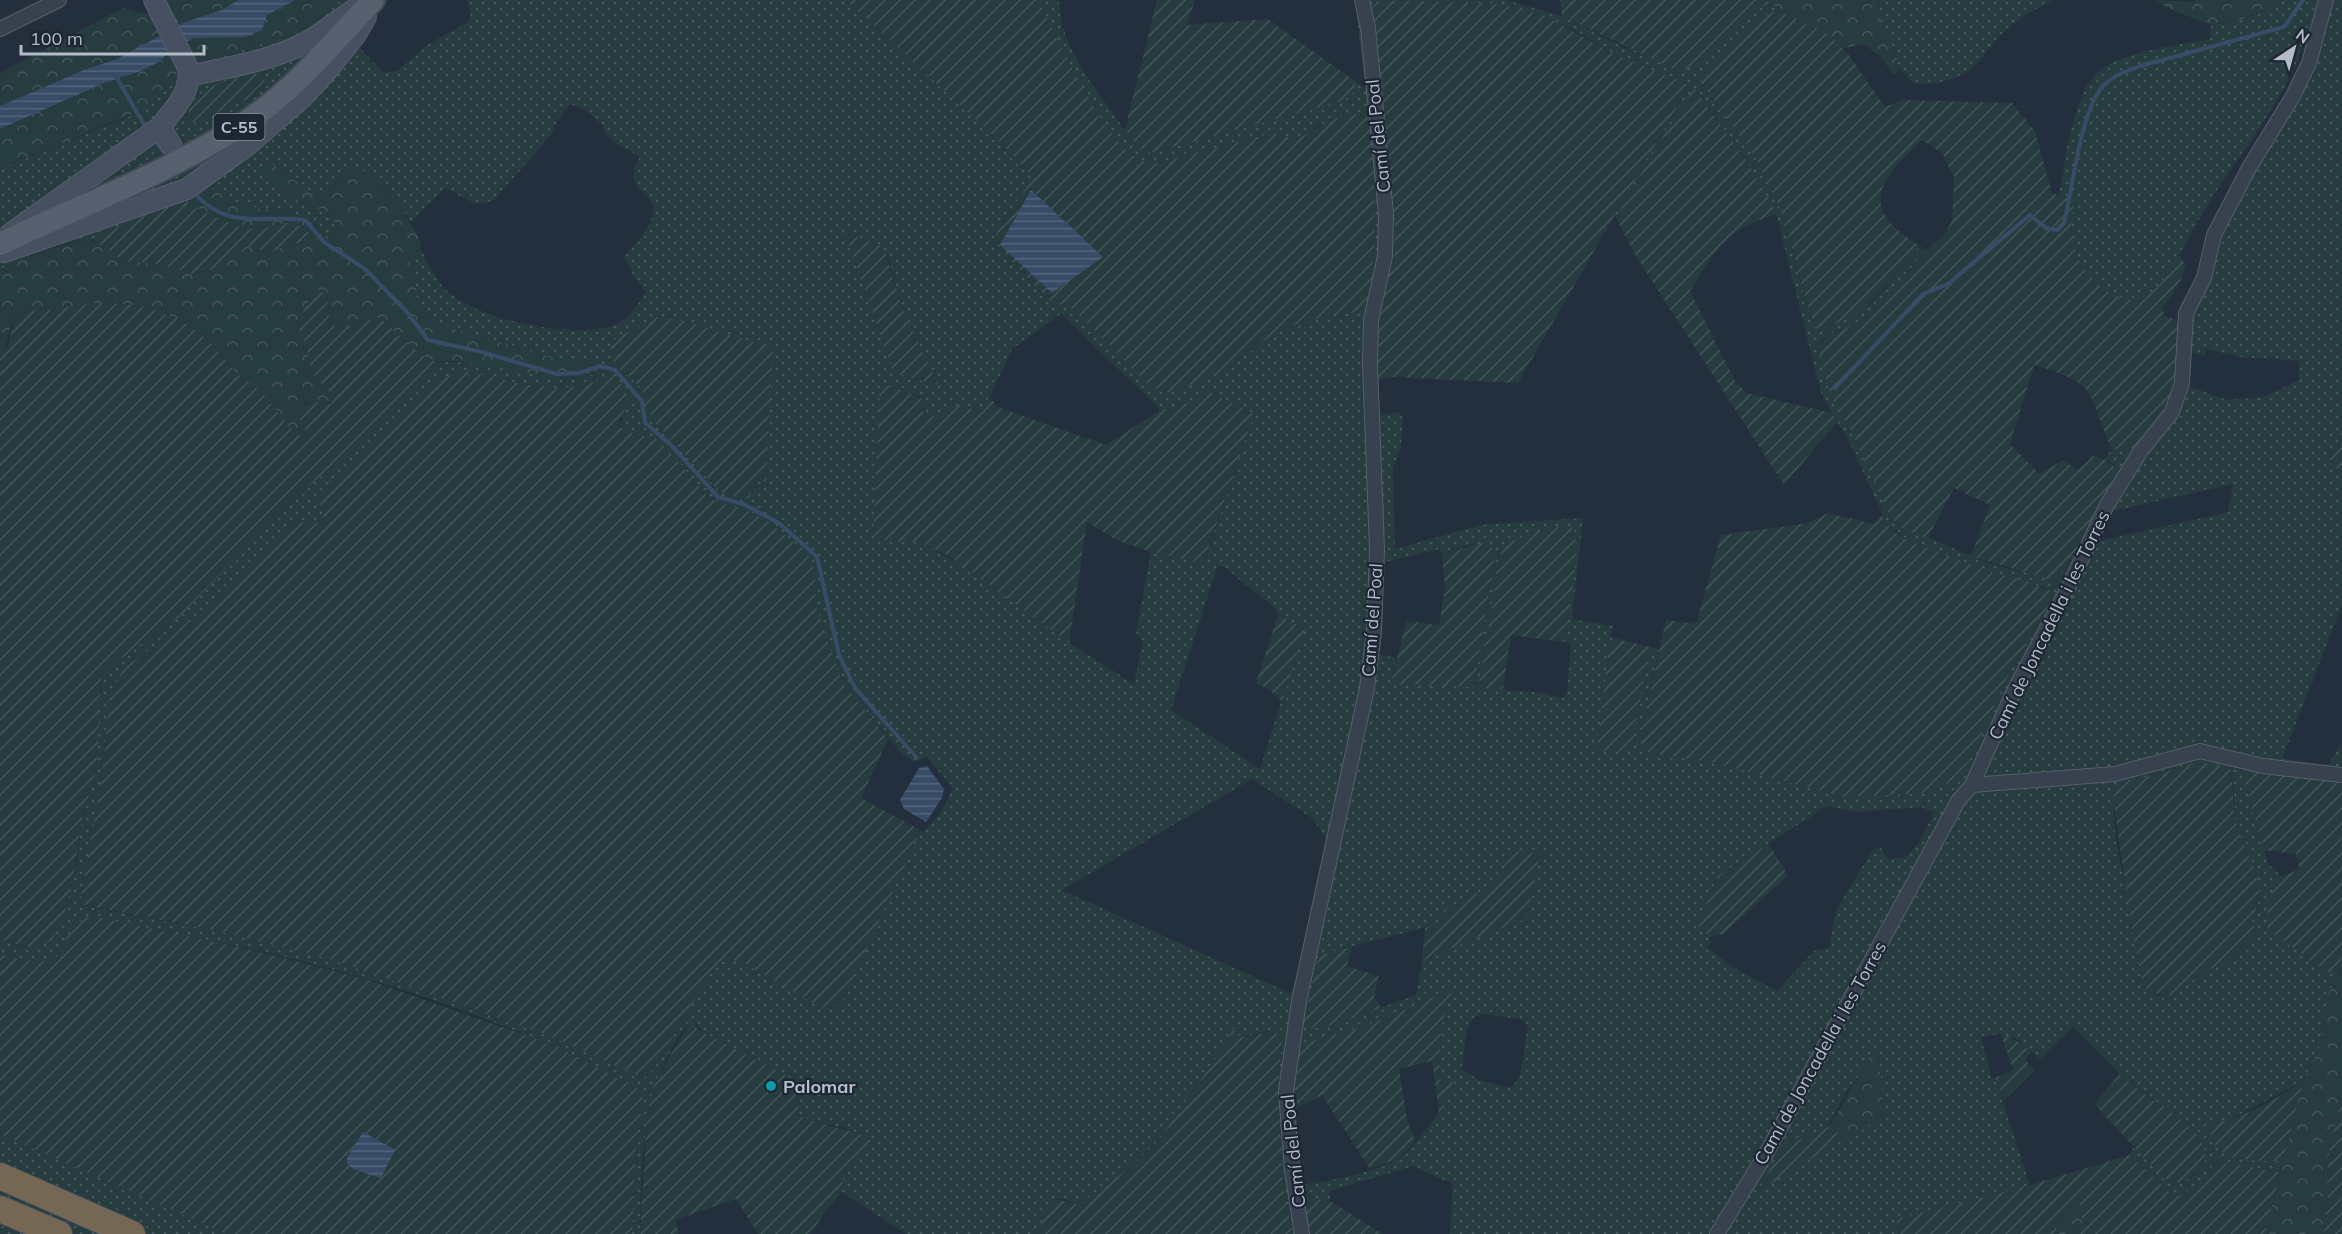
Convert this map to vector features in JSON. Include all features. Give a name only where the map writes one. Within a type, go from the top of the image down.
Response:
[{"type":"highway","points":[[0,1176],[132,1234]]},
{"type":"highway","points":[[0,1187],[95,1234]]},
{"type":"highway","points":[[0,1209],[59,1234]]},
{"type":"main road","name":"C-55","points":[[1,248],[195,152],[239,127],[286,91],[372,0]]},
{"type":"street","points":[[0,29],[59,0]]},
{"type":"street","points":[[189,72],[263,60],[302,45],[348,11],[372,0]]},
{"type":"street","points":[[1,248],[187,189],[190,175],[249,144],[302,98],[355,36],[372,0]]},
{"type":"street","name":"Camí del Poal","points":[[1302,1234],[1292,1171],[1286,1091],[1299,1001],[1367,688],[1374,632],[1377,550],[1370,365],[1371,320],[1385,256],[1386,214],[1368,28],[1362,0]]},
{"type":"street","name":"Camí de Joncadella i les Torres","points":[[1718,1234],[1767,1152],[1958,801],[1972,785],[2014,691],[2107,505],[2140,452],[2172,412],[2182,383],[2186,313],[2204,278],[2214,235],[2249,168],[2293,96],[2309,63],[2326,0]]},
{"type":"street","points":[[1,248],[160,127],[179,103],[189,72],[155,3]]},
{"type":"street","points":[[160,127],[172,147]]},
{"type":"street","points":[[1972,785],[2115,774],[2200,751],[2263,766],[2342,775]]},
{"type":"green space","points":[[163,0],[238,0],[222,10],[185,22],[117,59],[84,70],[0,106],[0,73],[123,8],[146,14],[154,11]]},
{"type":"green space","points":[[295,0],[339,0],[315,21],[294,35],[191,65],[175,76],[160,95],[137,112],[0,169],[0,129],[104,83],[142,71],[159,62],[172,49],[194,38],[218,36]]},
{"type":"green space","points":[[339,0],[388,0],[357,45],[383,72],[397,71],[427,45],[467,23],[471,17],[467,0],[846,0],[999,141],[1033,177],[996,234],[994,241],[1054,307],[1066,301],[1103,338],[1223,372],[1273,334],[1291,326],[1334,314],[1366,311],[1322,123],[1297,140],[1273,133],[1153,164],[1136,157],[1119,142],[1086,94],[1038,0],[1059,0],[1061,20],[1067,39],[1086,75],[1133,143],[1146,152],[1152,153],[1345,100],[1355,91],[1356,82],[1365,88],[1355,0],[1386,0],[1506,0],[1562,16],[1625,48],[1699,63],[1750,13],[1770,3],[1782,12],[1771,14],[1748,28],[1700,83],[1755,157],[1780,208],[1813,326],[1821,331],[1867,308],[1920,246],[1926,250],[1871,313],[1858,322],[1828,336],[1819,344],[1830,395],[1850,429],[1891,518],[1897,524],[1990,564],[2056,580],[2064,573],[2082,546],[2098,510],[2115,465],[2105,459],[2112,449],[2136,448],[2166,410],[2178,366],[2185,301],[2207,249],[2214,218],[2242,166],[2276,116],[2300,68],[2306,47],[2303,42],[2287,83],[2205,209],[2177,261],[2155,290],[2138,301],[2104,290],[2082,267],[2072,236],[2075,202],[2057,197],[2068,142],[2087,85],[2099,71],[2122,58],[2210,39],[2211,25],[2231,22],[2268,11],[2269,0],[2342,0],[2342,431],[2330,460],[2333,467],[2342,471],[2342,605],[2282,759],[2328,765],[2341,744],[2342,784],[2245,769],[2243,777],[2268,864],[2282,877],[2272,896],[2267,927],[2329,973],[2340,971],[2328,994],[2319,1049],[2303,1081],[2235,1117],[2216,1124],[2205,1124],[2215,1145],[2221,1151],[2247,1160],[2283,1161],[2280,1173],[2216,1160],[2203,1181],[2176,1199],[2129,1155],[2135,1146],[2164,1179],[2191,1178],[2205,1161],[2165,1109],[2120,1074],[2073,1027],[2040,1059],[2014,1037],[2002,1037],[2001,1034],[1981,1037],[1992,1079],[1995,1078],[2030,1185],[1898,1219],[1897,1234],[1450,1234],[1453,1184],[1413,1166],[1330,1191],[1330,1201],[1304,1198],[1308,1234],[1293,1234],[1283,1190],[1278,1090],[1282,1037],[1268,1031],[1244,1037],[1232,1028],[1226,1043],[1158,1141],[1129,1168],[1079,1205],[1065,1199],[1056,1199],[1046,1209],[1038,1234],[906,1234],[842,1192],[843,1172],[874,1143],[846,1128],[809,1120],[797,1113],[803,1088],[784,1074],[702,1032],[693,1018],[675,1042],[662,1068],[653,1094],[644,1148],[640,1234],[632,1234],[636,1143],[643,1098],[637,1088],[557,1049],[475,1015],[348,973],[252,949],[91,917],[84,919],[74,927],[66,939],[62,953],[54,959],[39,961],[0,954],[0,939],[22,947],[41,945],[65,914],[77,863],[81,825],[96,769],[101,677],[119,660],[178,618],[300,492],[342,461],[420,386],[437,362],[483,365],[565,379],[598,372],[598,361],[553,358],[439,324],[430,318],[416,296],[416,274],[410,261],[411,256],[420,249],[444,288],[458,299],[501,318],[551,328],[576,330],[615,325],[629,315],[646,292],[634,277],[624,257],[644,232],[652,217],[652,203],[634,181],[634,168],[640,157],[612,141],[605,133],[603,125],[585,110],[570,104],[557,121],[551,135],[490,202],[477,203],[446,188],[411,222],[386,191],[355,168],[338,176],[332,189],[313,193],[266,160],[294,198],[305,205],[324,210],[333,218],[337,226],[331,237],[322,234],[305,218],[283,211],[235,204],[211,188],[93,240],[59,245],[0,269],[0,169],[128,117],[160,95],[175,76],[191,65],[294,35],[315,21]],"holes":[[[1386,0],[1501,4],[1571,28],[1614,54],[1687,84],[1688,89],[1614,215],[1616,218],[1694,88],[1697,91],[1748,163],[1776,213],[1821,393],[1850,444],[1888,525],[1908,540],[1996,574],[2044,587],[2054,595],[2052,602],[2014,663],[1969,761],[1952,780],[1925,793],[1844,797],[1716,763],[1649,753],[1639,742],[1659,649],[1650,647],[1628,751],[1597,751],[1613,626],[1572,619],[1583,518],[1480,525],[1395,549],[1393,468],[1401,447],[1403,417],[1398,412],[1381,415],[1376,381],[1375,328],[1394,255],[1395,220],[1371,9]],[[247,75],[257,75],[265,81],[250,97],[203,119],[189,111],[200,97],[214,87]],[[846,233],[879,245],[889,260],[903,310],[937,385]],[[1061,314],[1156,405],[1171,411],[1209,392],[1254,414],[1204,564],[1151,552],[1136,633],[1143,641],[1134,684],[1069,643],[965,566],[920,543],[887,385],[921,397],[924,416],[941,416],[967,406],[983,412],[1012,349]],[[772,348],[766,481],[759,479],[752,493],[721,492],[651,418],[647,399],[638,384],[615,366]],[[2206,349],[2240,357],[2299,361],[2299,380],[2264,397],[2227,400],[2185,385],[2192,353],[2205,356]],[[467,371],[521,384],[558,388],[594,383],[611,375],[628,397],[619,429],[625,433],[656,439],[706,495],[715,501],[746,510],[767,520],[808,555],[815,571],[815,603],[842,682],[902,754],[914,762],[927,757],[953,788],[942,811],[924,832],[918,829],[917,838],[838,1005],[827,1008],[742,962],[724,959],[710,974],[655,1066],[647,1076],[642,1078],[550,1036],[330,959],[217,931],[80,905],[102,774],[104,746],[125,667],[209,607],[291,521],[312,524],[326,521],[324,487],[365,456],[439,381],[453,374]],[[2233,484],[2228,512],[2099,541],[2113,511]],[[1471,544],[1491,546],[1495,556],[1474,687],[1392,674],[1396,658],[1377,654],[1385,562],[1440,549],[1442,554]],[[1502,548],[1576,551],[1565,642],[1571,643],[1567,693],[1563,698],[1542,693],[1478,687]],[[1218,565],[1224,567],[1276,609],[1278,615],[1304,629],[1260,769],[1171,710]],[[2228,766],[2231,772],[2236,821],[2258,881],[2257,907],[2251,923],[2258,931],[2232,960],[2207,970],[2171,996],[2154,994],[2145,989],[2115,830],[2115,796],[2119,781],[2143,778],[2173,768]],[[1252,779],[1312,818],[1329,842],[1292,994],[1062,890]],[[1827,806],[1855,812],[1922,807],[1934,813],[1919,842],[1907,857],[1888,859],[1881,848],[1873,849],[1836,910],[1829,947],[1814,951],[1777,991],[1736,969],[1707,947],[1711,943],[1708,934],[1698,926],[1718,876]],[[1540,855],[1527,918],[1422,962],[1416,995],[1327,1027],[1303,1028],[1319,955],[1438,924],[1444,910],[1495,884],[1503,873]],[[1445,991],[1452,992],[1441,1027],[1439,1079],[1456,1088],[1423,1134],[1408,1151],[1391,1163],[1367,1172],[1302,1185],[1293,1114],[1300,1043],[1374,1022]],[[1481,1014],[1520,1019],[1528,1025],[1520,1076],[1511,1088],[1480,1081],[1462,1069],[1466,1037],[1471,1022]],[[1869,1048],[1879,1052],[1884,1124],[1871,1124],[1863,1127],[1759,1190],[1786,1139],[1812,1136],[1821,1132],[1832,1119],[1848,1090],[1871,1054]]]},
{"type":"green space","points":[[846,0],[1038,0],[1072,68],[1103,120],[1119,142],[1136,157],[1153,164],[1273,133],[1297,140],[1343,116],[1362,115],[1370,119],[1374,239],[1366,312],[1334,314],[1291,326],[1273,334],[1223,372],[1177,391],[1163,393],[1147,383],[1066,302],[1055,307],[998,246],[994,241],[996,234],[1033,177],[999,141]]},
{"type":"green space","points":[[1157,0],[1195,0],[1187,25],[1268,19],[1356,82],[1355,91],[1345,100],[1155,152],[1140,149],[1125,129]]},
{"type":"green space","points":[[1386,0],[1501,4],[1543,15],[1614,54],[1687,84],[1688,88],[1518,383],[1392,377],[1376,381],[1375,328],[1394,255],[1395,220],[1371,9],[1377,2]]},
{"type":"green space","points":[[1560,0],[1766,0],[1770,3],[1750,13],[1699,63],[1680,72],[1562,16]]},
{"type":"green space","points":[[1766,0],[1879,0],[1880,21],[1893,37],[1891,42],[1898,62],[1898,73],[1893,74],[1881,57],[1864,44],[1843,48],[1829,34],[1795,20]]},
{"type":"green space","points":[[1879,0],[2052,0],[2012,25],[1965,73],[1937,83],[1919,84],[1912,82],[1899,68],[1895,51],[1878,18]]},
{"type":"green space","points":[[2155,0],[2195,2],[2195,0],[2269,0],[2274,4],[2268,11],[2231,22],[2211,25],[2167,8]]},
{"type":"green space","points":[[1773,12],[1782,12],[1829,34],[1848,54],[1885,107],[1902,100],[2012,103],[2035,131],[2052,193],[2075,201],[2072,236],[2076,252],[2082,266],[2092,279],[2105,289],[2120,297],[2138,301],[2159,286],[2178,253],[2186,266],[2180,282],[2162,309],[2165,316],[2179,321],[2178,366],[2166,410],[2136,448],[2112,449],[2094,403],[2081,385],[2056,372],[2034,365],[2010,444],[2039,474],[2063,460],[2078,470],[2093,456],[2105,459],[2121,473],[2081,547],[2059,580],[2047,579],[1971,556],[1990,505],[1954,488],[1927,539],[1901,527],[1891,518],[1850,429],[1830,395],[1818,346],[1827,337],[1864,319],[1880,305],[1926,250],[1943,236],[1952,221],[1954,177],[1942,153],[1922,140],[1906,155],[1885,182],[1881,195],[1882,207],[1888,219],[1900,232],[1920,246],[1864,310],[1821,331],[1814,327],[1780,208],[1755,157],[1700,82],[1733,42],[1752,24]]},
{"type":"green space","points":[[247,75],[260,75],[265,81],[247,99],[195,123],[188,121],[189,111],[199,95],[217,84]]},
{"type":"green space","points":[[1694,88],[1748,163],[1777,214],[1746,226],[1724,242],[1690,291],[1735,381],[1746,393],[1832,413],[1837,422],[1784,485],[1634,253],[1616,218],[1657,146]]},
{"type":"green space","points":[[266,160],[313,193],[332,189],[336,184],[337,173],[355,168],[361,169],[399,203],[421,242],[420,249],[411,256],[410,261],[416,274],[416,296],[428,315],[439,324],[553,358],[598,361],[603,364],[603,368],[585,377],[555,378],[458,361],[433,361],[418,353],[380,318],[340,327],[334,326],[329,319],[328,298],[318,290],[304,308],[299,330],[307,346],[311,372],[334,397],[331,404],[307,402],[301,405],[297,414],[306,433],[301,438],[262,393],[237,373],[207,339],[191,327],[156,311],[137,306],[98,303],[55,310],[23,312],[15,317],[6,345],[0,354],[0,269],[51,249],[87,239],[99,244],[122,260],[157,264],[192,274],[213,269],[237,246],[244,244],[269,253],[288,244],[314,241],[307,232],[293,224],[261,228],[244,227],[206,214],[185,198],[203,188],[209,187],[233,203],[294,214],[314,225],[322,235],[332,237],[337,226],[329,213],[306,205],[285,191],[261,168]]},
{"type":"green space","points":[[186,195],[187,201],[230,223],[255,229],[291,224],[307,231],[314,241],[288,244],[269,253],[244,244],[237,246],[213,269],[192,274],[157,264],[122,260],[93,240]]},
{"type":"green space","points":[[845,233],[879,245],[885,251],[903,310],[938,385],[894,373]]},
{"type":"green space","points":[[317,290],[327,294],[329,319],[334,326],[340,327],[380,318],[421,355],[437,362],[420,386],[342,461],[300,492],[178,618],[119,660],[101,677],[96,768],[82,819],[71,888],[62,921],[56,934],[42,945],[30,947],[0,939],[0,354],[8,345],[15,318],[25,312],[101,303],[139,306],[175,318],[211,343],[235,372],[260,391],[302,438],[306,433],[297,414],[301,405],[311,402],[331,404],[334,397],[311,372],[307,346],[299,330],[304,308]]},
{"type":"green space","points":[[656,317],[685,321],[773,348],[766,482],[759,479],[748,499],[724,494],[716,488],[651,418],[642,390],[615,366],[610,346],[615,339]]},
{"type":"green space","points":[[467,371],[521,383],[558,388],[594,382],[611,374],[623,387],[629,400],[619,422],[619,429],[656,439],[706,495],[715,501],[746,510],[767,520],[808,555],[815,571],[815,603],[842,682],[888,739],[861,798],[918,829],[917,838],[844,998],[837,1005],[820,1007],[742,962],[724,959],[710,974],[655,1066],[647,1076],[642,1078],[550,1036],[330,959],[217,931],[80,904],[102,774],[110,695],[125,667],[209,607],[291,521],[312,524],[325,521],[320,499],[322,490],[329,481],[376,445],[412,405],[439,381],[453,374]]},
{"type":"green space","points":[[880,382],[921,398],[924,416],[939,416],[960,405],[983,412],[989,395],[997,407],[1106,445],[1159,411],[1156,405],[1171,411],[1209,392],[1254,414],[1203,564],[1151,552],[1116,540],[1087,522],[1069,643],[949,556],[920,543],[873,539]]},
{"type":"green space","points":[[2342,431],[2342,471],[2333,467],[2330,460]]},
{"type":"green space","points":[[1828,513],[1874,524],[1881,515],[1892,530],[1905,539],[1996,574],[2026,581],[2053,592],[2052,601],[2014,663],[1969,761],[1952,780],[1925,793],[1844,797],[1716,763],[1649,753],[1639,742],[1666,620],[1696,624],[1721,535],[1808,523]]},
{"type":"green space","points":[[1566,526],[1573,528],[1576,551],[1574,583],[1565,642],[1511,635],[1503,689],[1478,688],[1502,548],[1532,533]]},
{"type":"green space","points":[[1485,542],[1491,546],[1495,555],[1474,687],[1391,684],[1406,621],[1439,625],[1445,589],[1442,554]]},
{"type":"green space","points":[[1278,615],[1305,629],[1282,702],[1270,690],[1256,683]]},
{"type":"green space","points":[[1610,637],[1650,647],[1632,743],[1628,752],[1597,751]]},
{"type":"green space","points":[[2198,762],[2228,766],[2230,770],[2236,821],[2258,881],[2257,906],[2251,923],[2258,931],[2232,960],[2207,970],[2171,996],[2148,992],[2143,984],[2131,924],[2113,798],[2119,781],[2143,778]]},
{"type":"green space","points":[[2245,768],[2342,784],[2342,966],[2335,974],[2329,973],[2268,930],[2268,910],[2277,882],[2285,875],[2299,869],[2296,854],[2264,850],[2243,777]]},
{"type":"green space","points":[[1769,844],[1788,876],[1723,934],[1710,937],[1698,926],[1718,876]]},
{"type":"green space","points":[[1508,850],[1540,854],[1527,918],[1422,962],[1425,928],[1438,924],[1444,910],[1495,884],[1503,873]]},
{"type":"green space","points":[[91,916],[240,947],[365,979],[556,1046],[637,1088],[643,1098],[636,1143],[632,1234],[226,1234],[0,1134],[0,954],[39,961],[54,959],[62,953],[66,939],[74,927]]},
{"type":"green space","points":[[1352,947],[1347,966],[1379,976],[1374,997],[1381,1008],[1326,1027],[1302,1028],[1319,955]]},
{"type":"green space","points":[[2342,966],[2342,1095],[2327,1168],[2329,1186],[2324,1234],[2265,1234],[2303,1081],[2319,1049],[2328,994]]},
{"type":"green space","points":[[1445,991],[1452,991],[1441,1027],[1439,1079],[1454,1082],[1456,1088],[1439,1113],[1432,1061],[1399,1069],[1407,1119],[1415,1141],[1399,1158],[1370,1169],[1322,1095],[1293,1110],[1300,1043],[1374,1022]]},
{"type":"green space","points":[[693,1017],[697,1029],[784,1074],[803,1088],[797,1114],[856,1133],[875,1143],[843,1172],[842,1192],[824,1213],[811,1234],[758,1234],[736,1199],[675,1220],[679,1234],[640,1234],[647,1115],[654,1083]]},
{"type":"green space","points":[[1232,1028],[1236,1033],[1246,1037],[1273,1031],[1282,1037],[1278,1090],[1283,1190],[1293,1234],[1038,1234],[1046,1209],[1056,1199],[1079,1205],[1129,1168],[1158,1141],[1226,1043]]},
{"type":"green space","points":[[2008,1036],[2032,1051],[2025,1060],[2034,1070],[2004,1100],[1995,1078],[2013,1070],[2002,1037]]},
{"type":"green space","points":[[1869,1048],[1875,1048],[1879,1052],[1884,1124],[1871,1124],[1844,1139],[1830,1126],[1871,1054]]},
{"type":"green space","points":[[2120,1074],[2184,1123],[2201,1141],[2205,1151],[2204,1161],[2196,1172],[2181,1183],[2164,1179],[2094,1104]]},
{"type":"green space","points":[[2303,1081],[2283,1161],[2237,1158],[2221,1151],[2215,1145],[2204,1124],[2242,1115]]},
{"type":"green space","points":[[2342,1095],[2342,1234],[2324,1234],[2329,1186],[2327,1162]]},
{"type":"green space","points":[[1830,1126],[1844,1139],[1758,1191],[1786,1139],[1801,1139]]},
{"type":"green space","points":[[0,1134],[226,1234],[0,1234]]},
{"type":"green space","points":[[2129,1155],[2176,1198],[2202,1181],[2216,1160],[2280,1173],[2265,1234],[2077,1234],[2082,1223],[2082,1206],[2076,1204],[2062,1216],[2055,1234],[1897,1234],[1897,1219],[2030,1185]]},
{"type":"green space","points":[[1304,1198],[1330,1201],[1383,1234],[1308,1234]]},
{"type":"green space","points":[[2076,1204],[2082,1206],[2082,1223],[2077,1234],[2055,1234],[2062,1216]]},
{"type":"water","points":[[238,0],[295,0],[267,15],[262,30],[245,37],[194,38],[172,49],[159,62],[141,71],[104,83],[0,129],[0,106],[84,70],[117,59],[185,22],[222,10]]},
{"type":"water","points":[[1031,190],[1103,257],[1052,293],[1000,245]]},
{"type":"water","points":[[927,766],[944,789],[942,798],[926,822],[904,809],[900,800],[919,768]]},
{"type":"water","points":[[363,1132],[395,1150],[381,1178],[353,1169],[347,1163],[347,1158]]},
{"type":"waterway","points":[[1835,388],[1923,294],[1948,284],[2030,215],[2046,228],[2057,230],[2064,223],[2083,130],[2089,112],[2104,85],[2140,66],[2284,27],[2303,0]]},
{"type":"waterway","points":[[115,75],[145,126]]},
{"type":"waterway","points":[[157,143],[163,151]]},
{"type":"waterway","points":[[193,192],[207,204],[233,217],[305,220],[324,242],[365,269],[407,312],[428,340],[482,352],[557,374],[579,373],[600,366],[615,370],[642,401],[645,423],[671,445],[718,497],[743,504],[779,523],[817,557],[839,655],[855,688],[917,758]]},
{"type":"place","name":"Palomar","points":[[771,1086]]}]
